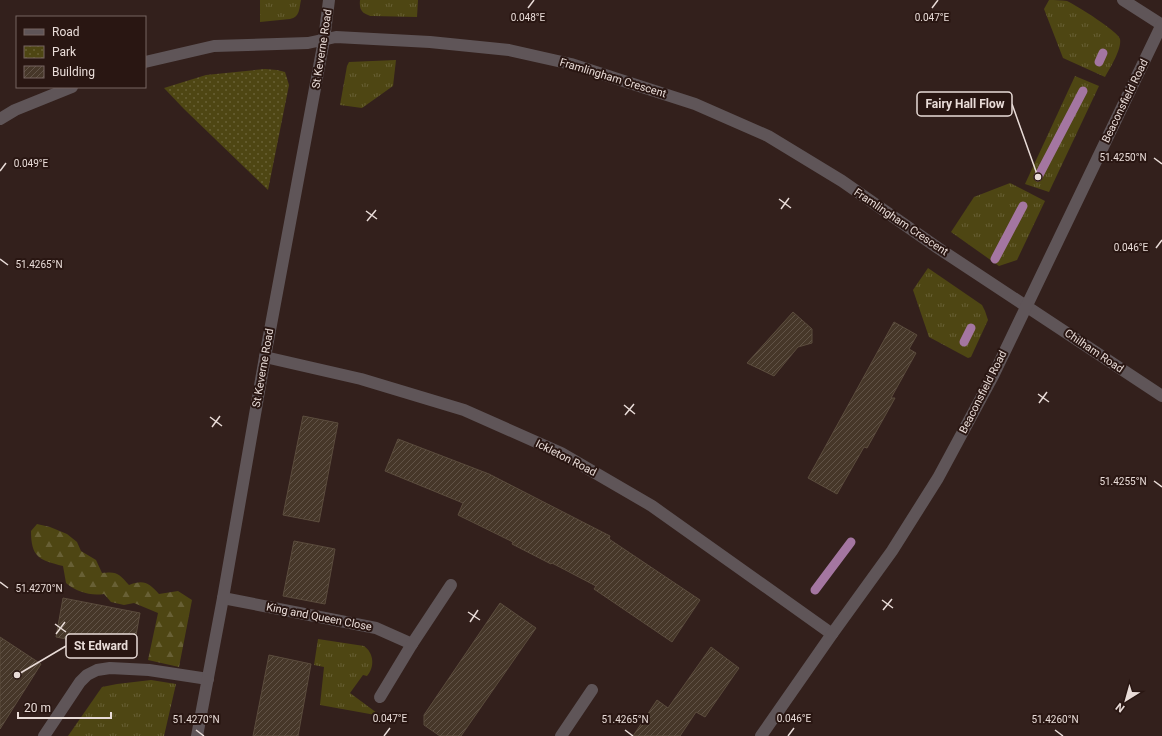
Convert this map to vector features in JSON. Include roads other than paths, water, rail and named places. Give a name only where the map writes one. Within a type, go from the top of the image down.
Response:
[{"type":"street","name":"St Keverne Road","points":[[197,736],[223,598],[264,357],[324,40],[329,0]]},
{"type":"street","points":[[1122,0],[1162,25]]},
{"type":"street","name":"Beaconsfield Road","points":[[761,736],[892,551],[938,478],[993,376],[1162,25]]},
{"type":"street","name":"Framlingham Crescent","points":[[146,62],[214,46],[308,44],[336,37],[406,40],[509,50],[571,64],[695,104],[762,133],[842,182],[938,248],[1027,306]]},
{"type":"street","points":[[0,119],[16,110],[70,88]]},
{"type":"street","name":"Chilham Road","points":[[1027,306],[1162,396]]},
{"type":"street","name":"Ickleton Road","points":[[264,357],[361,379],[464,410],[561,454],[652,506],[832,634]]},
{"type":"street","points":[[380,697],[412,644],[451,585]]},
{"type":"street","name":"King and Queen Close","points":[[223,598],[376,628],[412,644]]},
{"type":"street","points":[[44,736],[80,682],[87,675],[97,670],[110,668],[149,670],[208,679]]},
{"type":"street","points":[[561,736],[592,690]]},
{"type":"waterway","points":[[1099,62],[1103,53]]},
{"type":"waterway","points":[[1038,177],[1083,91]]},
{"type":"waterway","points":[[995,259],[1023,206]]},
{"type":"waterway","points":[[964,342],[971,328]]},
{"type":"waterway","points":[[815,590],[851,542]]},
{"type":"place","name":"Fairy Hall Flow","points":[[1038,177]]},
{"type":"place","name":"St Edward","points":[[17,675]]}]
